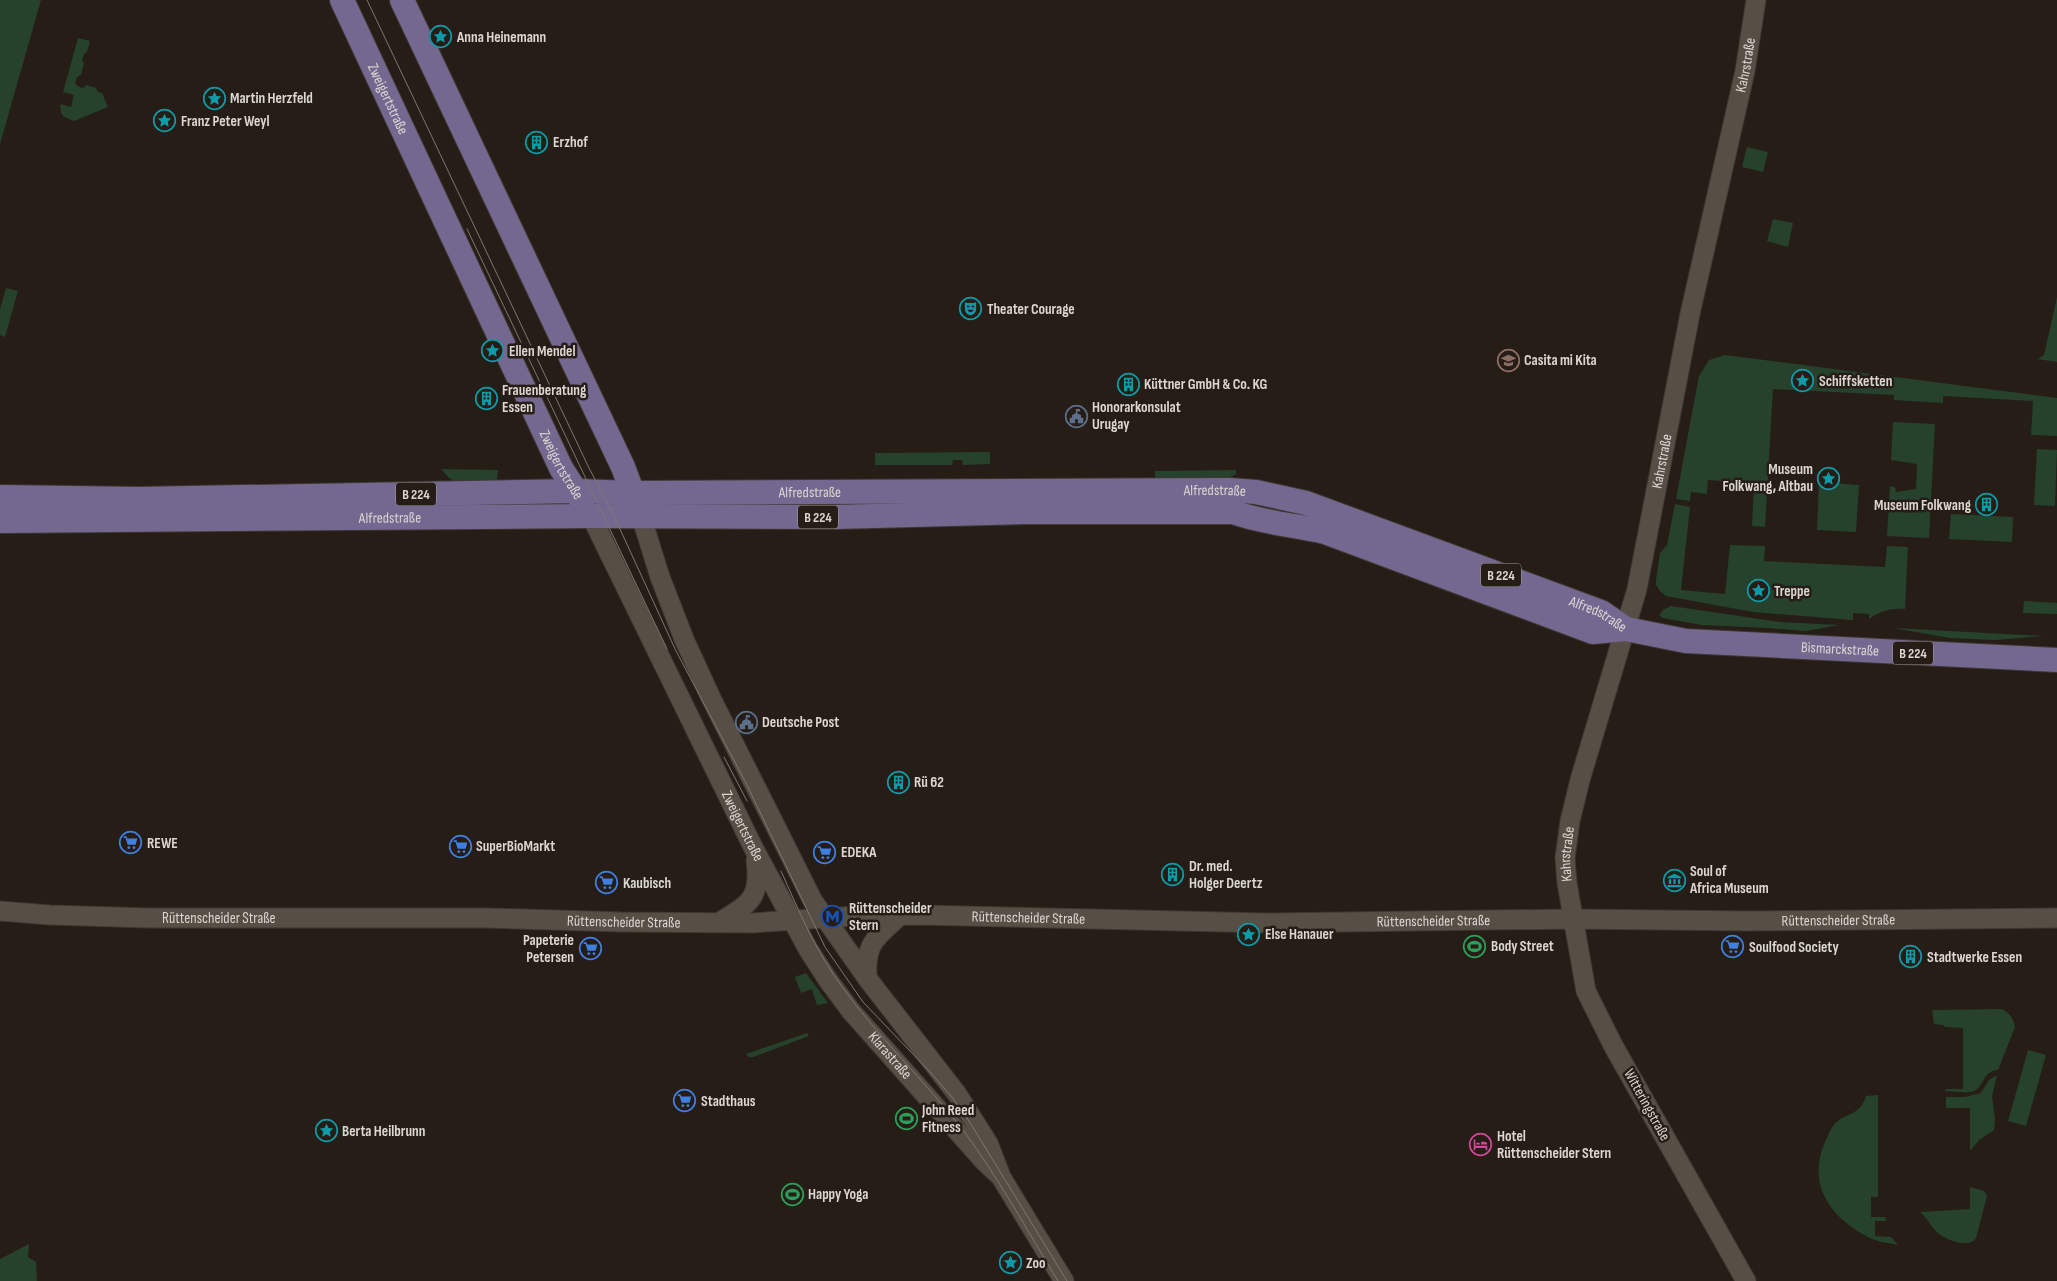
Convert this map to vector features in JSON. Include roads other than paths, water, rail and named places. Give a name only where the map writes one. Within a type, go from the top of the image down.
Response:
[{"type":"main road","name":"Zweigertstraße","points":[[342,0],[561,468],[591,516]]},
{"type":"main road","name":"Zweigertstraße","points":[[402,0],[623,467],[641,516]]},
{"type":"main road","name":"Alfredstraße","points":[[0,497],[139,499],[576,491],[633,493],[1101,490],[1256,492],[1306,503],[1601,612],[1626,629]]},
{"type":"main road","name":"Alfredstraße","points":[[0,522],[591,516],[835,517],[1026,512],[1234,512],[1258,520],[1325,532],[1593,632],[1626,629]]},
{"type":"main road","name":"Bismarckstraße","points":[[1626,629],[1686,641],[2057,660]]},
{"type":"street","name":"Kahrstraße","points":[[1573,919],[1565,858],[1570,821],[1638,586],[1690,314],[1745,71],[1756,0]]},
{"type":"street","name":"Zweigertstraße","points":[[591,516],[753,847],[793,922]]},
{"type":"street","name":"Zweigertstraße","points":[[641,516],[660,577],[684,639],[801,878],[824,919]]},
{"type":"street","points":[[720,922],[742,908],[756,893],[758,883],[753,847]]},
{"type":"street","name":"Rüttenscheider Straße","points":[[0,911],[50,915],[149,918],[509,918],[621,922],[793,922],[900,915],[980,915],[1267,923],[1573,919],[1759,921],[2057,918]]},
{"type":"street","points":[[867,978],[867,954],[873,941],[900,915]]},
{"type":"street","name":"Klarastraße","points":[[824,919],[957,1094],[988,1143],[1001,1177],[1064,1281]]},
{"type":"street","name":"Witteringstraße","points":[[1573,919],[1586,991],[1596,1013],[1746,1281]]},
{"type":"street","name":"Klarastraße","points":[[793,922],[818,966],[851,1011],[924,1095],[1001,1177]]},
{"type":"tram line","points":[[367,0],[589,468],[614,516],[676,651],[746,783],[825,947],[863,1002],[952,1097],[969,1121],[1067,1281]]},
{"type":"tram line","points":[[467,229],[667,649]]},
{"type":"tram line","points":[[724,757],[747,801]]},
{"type":"tram line","points":[[781,871],[809,931],[833,974],[857,1006],[963,1130],[1000,1185],[1058,1281]]},
{"type":"place","name":"Anna Heinemann","points":[[441,37]]},
{"type":"place","name":"Martin Herzfeld","points":[[214,98]]},
{"type":"place","name":"Franz Peter Weyl","points":[[165,121]]},
{"type":"place","name":"Erzhof","points":[[537,142]]},
{"type":"place","name":"Theater Courage","points":[[971,309]]},
{"type":"place","name":"Ellen Mendel","points":[[493,351]]},
{"type":"place","name":"Casita mi Kita","points":[[1508,360]]},
{"type":"place","name":"Schiffsketten","points":[[1803,381]]},
{"type":"place","name":"Küttner GmbH & Co. KG","points":[[1128,384]]},
{"type":"place","name":"Frauenberatung Essen","points":[[486,399]]},
{"type":"place","name":"Honorarkonsulat Urugay","points":[[1076,416]]},
{"type":"place","name":"Museum Folkwang, Altbau","points":[[1829,478]]},
{"type":"place","name":"Museum Folkwang","points":[[1987,505]]},
{"type":"place","name":"Treppe","points":[[1758,591]]},
{"type":"place","name":"Deutsche Post","points":[[746,722]]},
{"type":"place","name":"Rü 62","points":[[898,782]]},
{"type":"place","name":"REWE","points":[[131,843]]},
{"type":"place","name":"SuperBioMarkt","points":[[460,846]]},
{"type":"place","name":"EDEKA","points":[[825,852]]},
{"type":"place","name":"Dr. med. Holger Deertz","points":[[1173,875]]},
{"type":"place","name":"Soul of Africa Museum","points":[[1674,880]]},
{"type":"place","name":"Kaubisch","points":[[607,883]]},
{"type":"place","name":"Rüttenscheider Stern","points":[[833,917]]},
{"type":"place","name":"Else Hanauer","points":[[1249,934]]},
{"type":"place","name":"Body Street","points":[[1475,946]]},
{"type":"place","name":"Soulfood Society","points":[[1733,947]]},
{"type":"place","name":"Papeterie Petersen","points":[[590,949]]},
{"type":"place","name":"Stadtwerke Essen","points":[[1911,957]]},
{"type":"place","name":"Stadthaus","points":[[685,1101]]},
{"type":"place","name":"John Reed Fitness","points":[[906,1119]]},
{"type":"place","name":"Berta Heilbrunn","points":[[326,1131]]},
{"type":"place","name":"Hotel Rüttenscheider Stern","points":[[1481,1145]]},
{"type":"place","name":"Happy Yoga","points":[[792,1194]]},
{"type":"place","name":"Zoo","points":[[1010,1263]]}]
